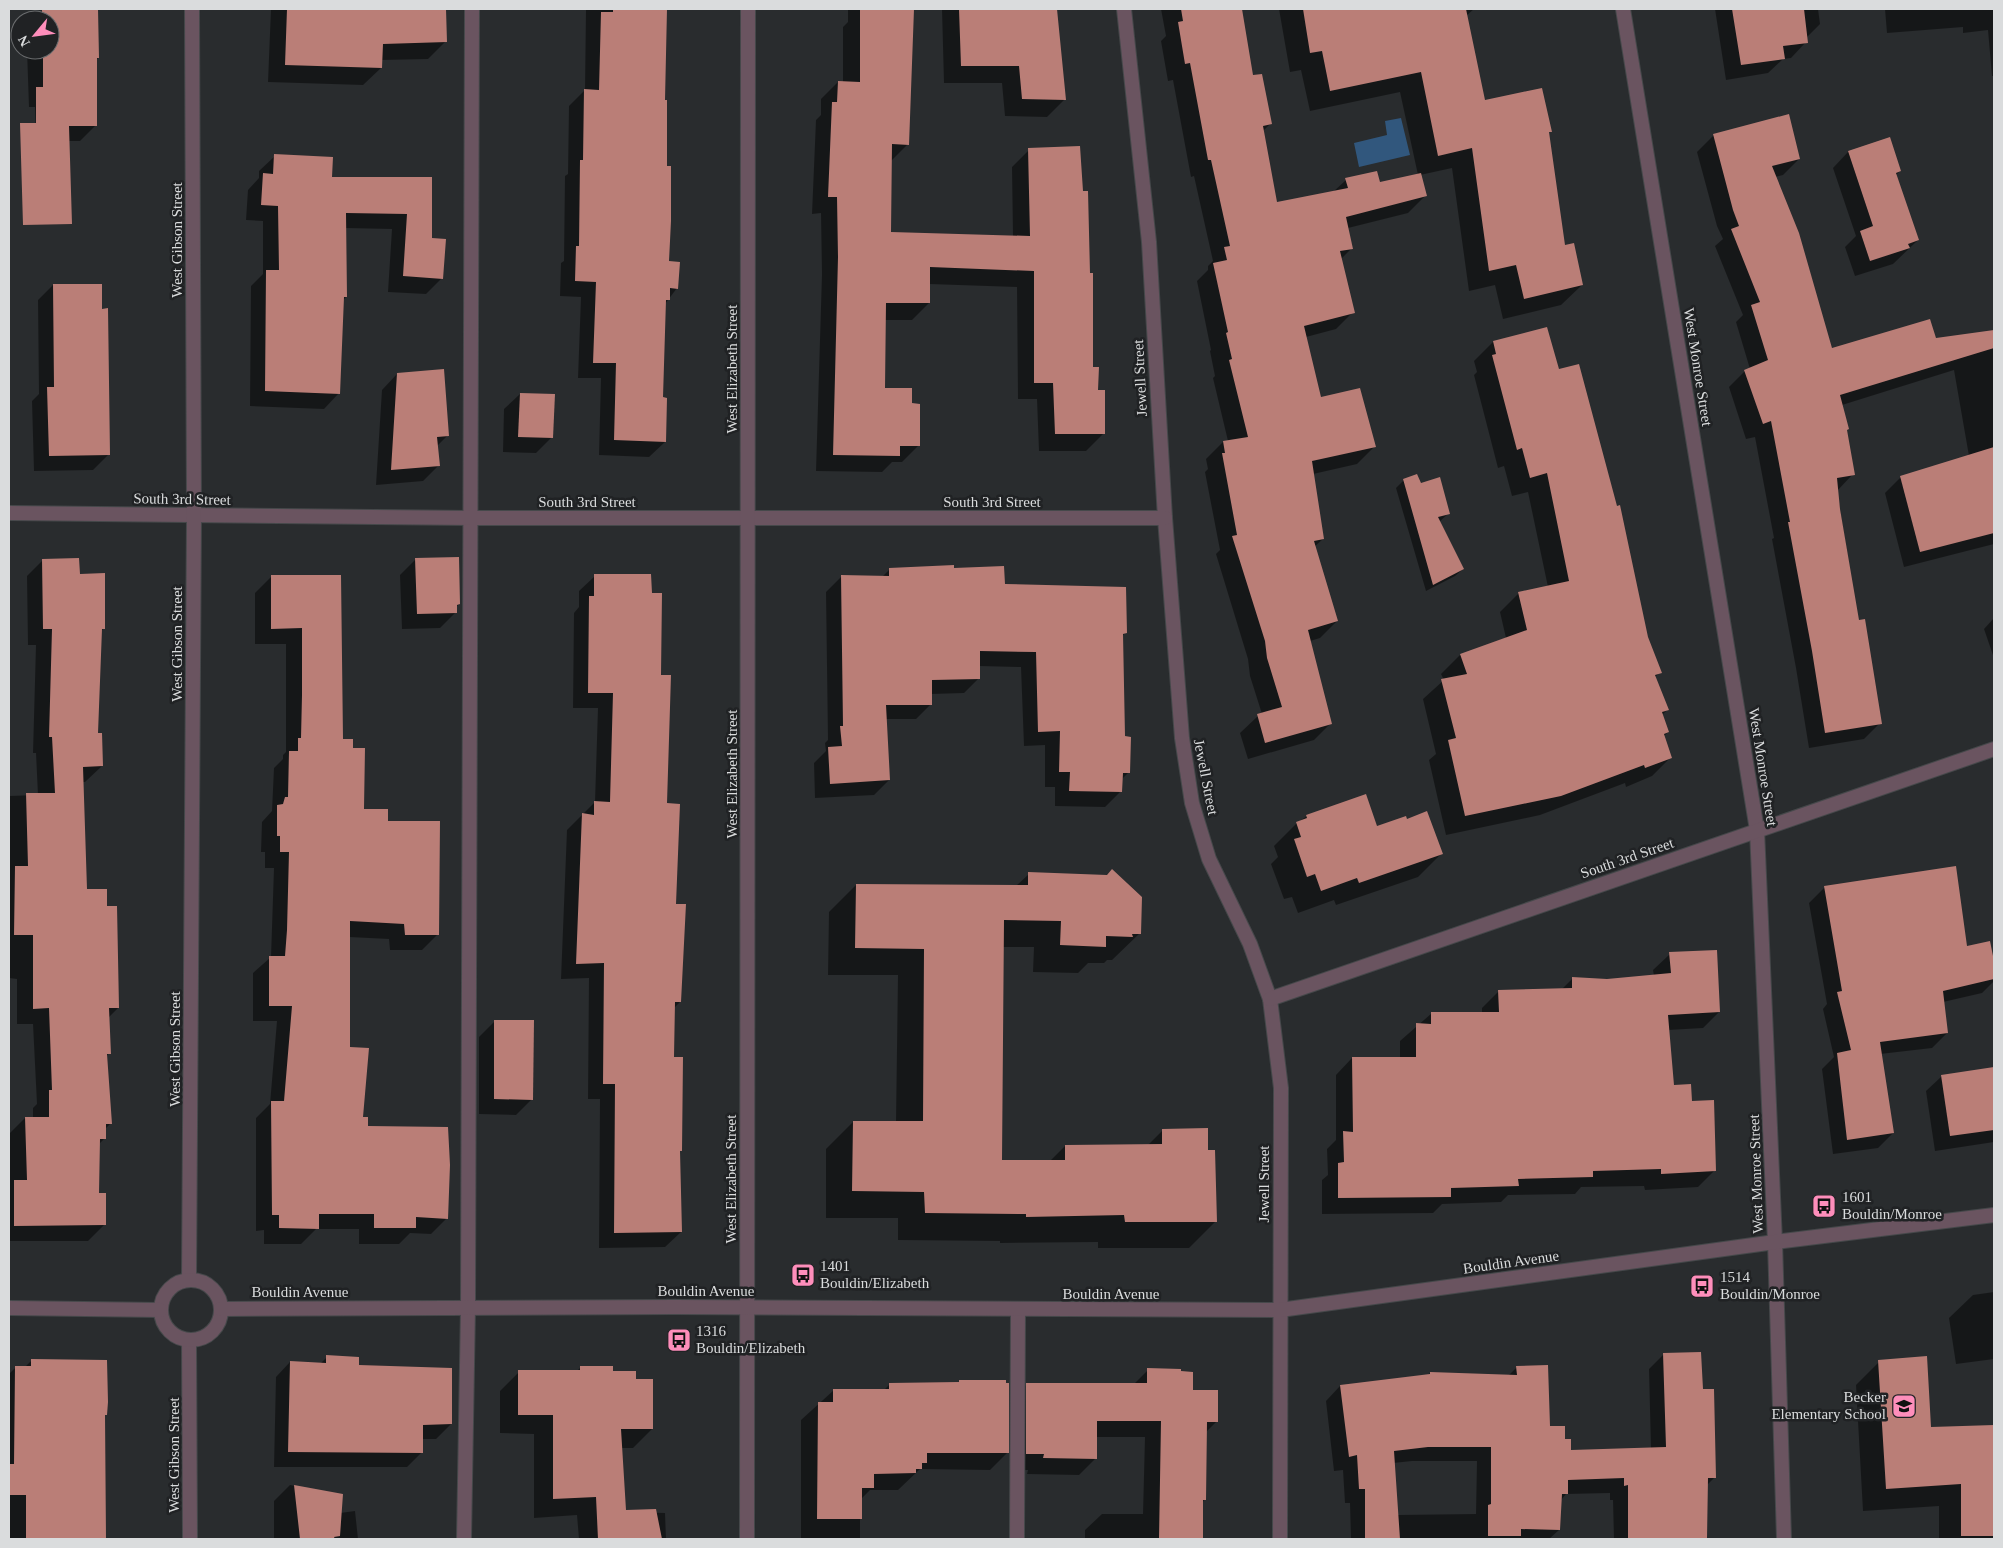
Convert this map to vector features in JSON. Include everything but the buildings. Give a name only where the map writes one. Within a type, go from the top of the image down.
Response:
[{"type":"street","name":"West Gibson Street","points":[[189,1280],[194,516],[192,9]]},
{"type":"street","points":[[464,1539],[468,1308],[472,9]]},
{"type":"street","name":"West Elizabeth Street","points":[[747,1539],[748,9]]},
{"type":"street","name":"Jewell Street","points":[[1124,9],[1149,242],[1165,518],[1182,738],[1192,803],[1209,859],[1250,944],[1270,999],[1281,1088],[1280,1539]]},
{"type":"street","name":"West Monroe Street","points":[[1623,9],[1757,830],[1775,1242],[1784,1539]]},
{"type":"street","name":"South 3rd Street","points":[[9,513],[470,518],[1165,518]]},
{"type":"street","name":"South 3rd Street","points":[[1270,999],[1994,749]]},
{"type":"street","name":"Bouldin Avenue","points":[[220,1309],[748,1307],[1280,1310],[1775,1242],[1994,1216]]},
{"type":"street","points":[[189,1280],[201,1282],[209,1286],[219,1300],[220,1309],[220,1318],[210,1333],[203,1338],[190,1340],[175,1336],[168,1329],[160,1310],[162,1300],[167,1292],[175,1285],[189,1280]]},
{"type":"street","points":[[9,1308],[160,1310]]},
{"type":"street","points":[[1017,1539],[1018,1310]]},
{"type":"street","name":"West Gibson Street","points":[[190,1340],[190,1539]]},
{"type":"water","points":[[1401,118],[1410,155],[1359,167],[1354,143],[1387,135],[1385,121]]},
{"type":"place","name":"1601 Bouldin/Monroe","points":[[1824,1206]]},
{"type":"place","name":"1401 Bouldin/Elizabeth","points":[[803,1275]]},
{"type":"place","name":"1514 Bouldin/Monroe","points":[[1702,1286]]},
{"type":"place","name":"1316 Bouldin/Elizabeth","points":[[679,1340]]},
{"type":"place","name":"Becker Elementary School","points":[[1904,1406]]}]
